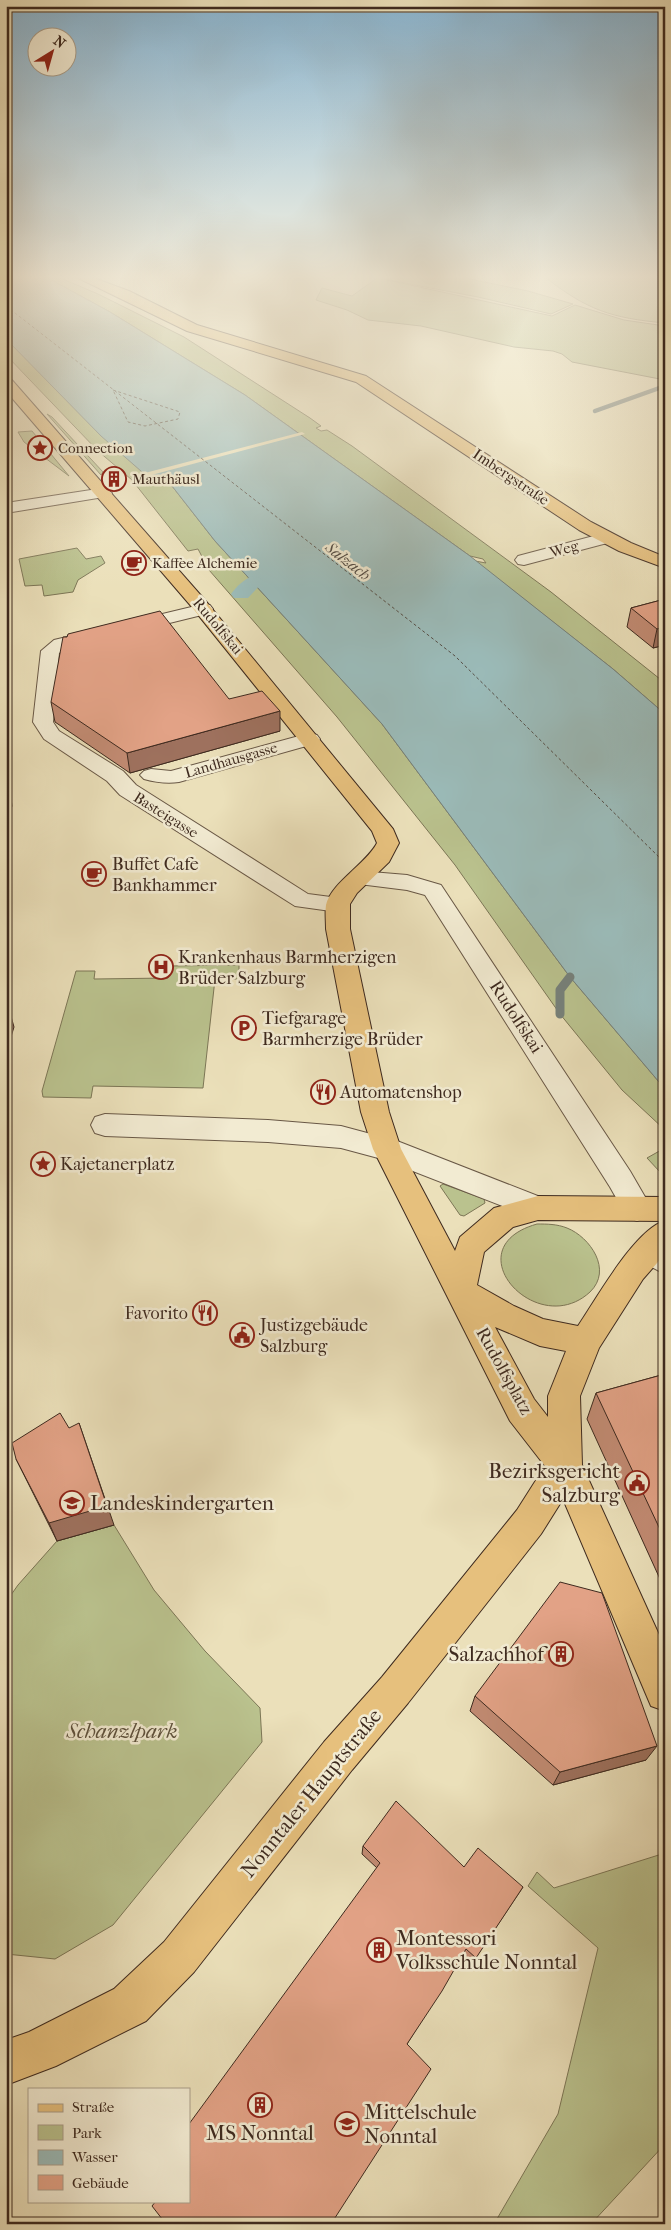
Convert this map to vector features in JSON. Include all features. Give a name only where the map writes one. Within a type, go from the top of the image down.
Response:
[{"type":"main road","name":"Imbergstraße","points":[[364,381],[605,538],[665,563]]},
{"type":"main road","name":"Rudolfskai","points":[[6,382],[204,609],[382,829],[388,843],[381,857],[349,888],[338,904]]},
{"type":"main road","points":[[338,904],[338,929],[343,960],[375,1112],[387,1149]]},
{"type":"main road","name":"Rudolfsplatz","points":[[387,1149],[522,1410],[565,1465]]},
{"type":"main road","points":[[460,1290],[471,1246],[504,1217],[538,1208],[651,1209]]},
{"type":"main road","points":[[659,1248],[632,1270],[586,1340],[564,1396],[565,1465],[665,1692]]},
{"type":"main road","name":"Rudolfsplatz","points":[[460,1290],[503,1316],[540,1332],[586,1340]]},
{"type":"main road","name":"Nonntaler Hauptstraße","points":[[6,2063],[40,2050],[130,2005],[179,1957],[338,1756],[395,1690],[529,1522],[565,1465]]},
{"type":"street","points":[[6,508],[104,493]]},
{"type":"street","name":"Weg","points":[[524,560],[605,538]]},
{"type":"street","name":"Basteigasse","points":[[204,609],[61,644],[50,651],[43,722],[51,735],[115,776],[128,790],[303,901],[338,904]]},
{"type":"street","name":"Landhausgasse","points":[[151,776],[171,777],[310,739]]},
{"type":"street","name":"Rudolfskai","points":[[359,878],[386,883],[420,884],[433,890],[620,1179],[651,1209]]},
{"type":"street","points":[[105,1125],[287,1132],[341,1137],[387,1149],[538,1208]]},
{"type":"green space","points":[[31,381],[49,381],[150,479],[172,486],[215,541],[382,724],[570,977],[665,1089],[665,1130],[622,1090],[560,1014],[455,865],[337,717],[209,570],[198,549],[188,551],[132,480],[98,451]]},
{"type":"green space","points":[[222,381],[253,381],[321,426],[316,428],[321,431],[327,430],[352,446],[551,592],[665,683],[665,714],[613,669],[475,561],[486,563],[483,559],[470,556],[245,395]]},
{"type":"green space","points":[[47,414],[52,417],[103,472],[101,475]]},
{"type":"green space","points":[[32,431],[69,476],[24,442],[18,432]]},
{"type":"green space","points":[[77,548],[86,559],[101,556],[105,563],[78,580],[73,592],[44,596],[42,585],[25,586],[19,559]]},
{"type":"green space","points":[[239,965],[239,979],[215,979],[203,1088],[93,1086],[91,1098],[43,1097],[42,1091],[76,971],[95,971],[94,979],[168,978],[169,966]]},
{"type":"green space","points":[[663,1149],[665,1150],[665,1173],[660,1172],[647,1158]]},
{"type":"green space","points":[[443,1184],[484,1199],[485,1203],[464,1216],[460,1215],[440,1186]]},
{"type":"green space","points":[[537,1224],[567,1228],[576,1232],[590,1246],[599,1264],[599,1274],[597,1283],[590,1292],[569,1304],[547,1305],[528,1298],[512,1285],[502,1269],[502,1252],[513,1236]]},
{"type":"green space","name":"Schanzlpark","points":[[114,1525],[154,1590],[205,1651],[260,1708],[262,1742],[113,1925],[55,1959],[6,1954],[6,1602],[18,1585],[57,1541]]},
{"type":"green space","points":[[665,1853],[665,2144],[591,2224],[494,2224],[558,2114],[598,1948],[528,1886],[537,1872],[554,1888]]},
{"type":"water","name":"Salzach","points":[[47,381],[222,381],[245,395],[470,556],[613,669],[665,714],[665,1089],[570,977],[382,724],[215,541],[172,486],[150,479],[101,436]]},
{"type":"pier","points":[[302,432],[305,434],[144,477],[141,474]]},
{"type":"building","points":[[665,599],[665,626],[657,629],[631,608]]},
{"type":"building","points":[[160,611],[229,699],[262,691],[280,711],[127,753],[51,702],[63,637],[67,637],[68,634]]},
{"type":"building","points":[[665,1374],[665,1540],[596,1393]]},
{"type":"building","name":"Landeskindergarten","points":[[60,1413],[69,1428],[79,1423],[107,1506],[49,1523],[16,1459],[12,1443]]},
{"type":"building","points":[[560,1582],[602,1593],[657,1746],[560,1772],[475,1696]]},
{"type":"building","points":[[396,1801],[464,1867],[478,1848],[523,1887],[476,1958],[466,1949],[442,1991],[407,2044],[431,2069],[331,2224],[292,2224],[291,2222],[290,2224],[166,2224],[152,2206],[155,2202],[190,2202],[190,2123],[380,1863],[363,1846]]},
{"type":"waterway","points":[[595,411],[665,386]]},
{"type":"waterway","points":[[241,594],[253,582]]},
{"type":"waterway","points":[[560,1014],[560,990],[570,977]]},
{"type":"ferry route","points":[[102,381],[114,390]]},
{"type":"ferry route","points":[[114,390],[180,412],[178,419],[157,424]]},
{"type":"ferry route","points":[[114,390],[157,424]]},
{"type":"ferry route","points":[[114,390],[128,422],[145,426],[157,424]]},
{"type":"ferry route","points":[[157,424],[455,656],[665,863]]},
{"type":"place","name":"Connection","points":[[40,448]]},
{"type":"place","name":"Mauthäusl","points":[[114,479]]},
{"type":"place","name":"Kaffee Alchemie","points":[[134,563]]},
{"type":"place","name":"Buffet Cafe Bankhammer","points":[[94,874]]},
{"type":"place","name":"Krankenhaus Barmherzigen Brüder Salzburg","points":[[161,967]]},
{"type":"place","name":"Tiefgarage Barmherzige Brüder","points":[[244,1028]]},
{"type":"place","name":"Automatenshop","points":[[323,1092]]},
{"type":"place","name":"Kajetanerplatz","points":[[43,1164]]},
{"type":"place","name":"Favorito","points":[[205,1313]]},
{"type":"place","name":"Justizgebäude Salzburg","points":[[242,1335]]},
{"type":"place","name":"Bezirksgericht Salzburg","points":[[637,1483]]},
{"type":"place","name":"Landeskindergarten","points":[[72,1503]]},
{"type":"place","name":"Salzachhof","points":[[561,1654]]},
{"type":"place","name":"Montessori Volksschule Nonntal","points":[[379,1950]]},
{"type":"place","name":"MS Nonntal","points":[[260,2105]]},
{"type":"place","name":"Mittelschule Nonntal","points":[[347,2124]]}]
